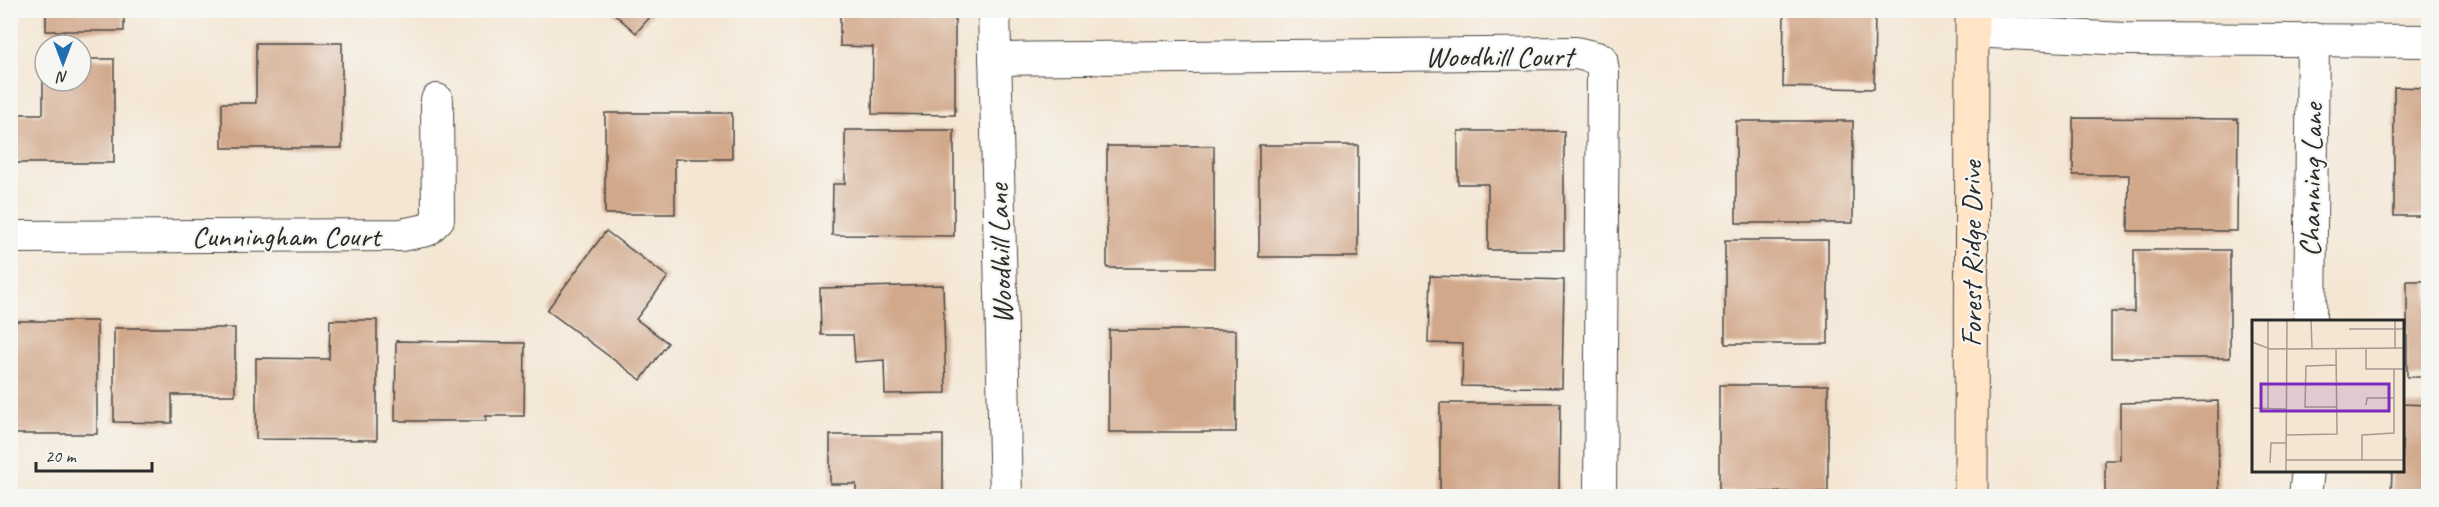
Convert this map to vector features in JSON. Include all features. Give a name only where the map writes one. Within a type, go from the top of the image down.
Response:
[{"type":"main road","name":"Forest Ridge Drive","points":[[1971,496],[1972,21]]},
{"type":"street","name":"Woodhill Lane","points":[[994,10],[1006,496]]},
{"type":"street","points":[[1972,21],[2125,39],[2428,41]]},
{"type":"street","name":"Channing Lane","points":[[2310,320],[2313,39]]},
{"type":"street","name":"Woodhill Court","points":[[995,59],[1576,53],[1600,59],[1603,84],[1600,496]]},
{"type":"street","name":"Cunningham Court","points":[[10,237],[401,236],[427,230],[438,219],[437,100]]},
{"type":"street","points":[[2305,496],[2308,471]]},
{"type":"building","points":[[46,10],[124,10],[124,31],[46,31]]},
{"type":"building","points":[[610,10],[656,10],[636,33]]},
{"type":"building","points":[[840,10],[955,10],[955,115],[872,114],[873,47],[840,46]]},
{"type":"building","points":[[1784,10],[1875,10],[1874,89],[1783,87]]},
{"type":"building","points":[[256,43],[342,43],[342,148],[222,148],[222,103],[256,103]]},
{"type":"building","points":[[93,59],[114,59],[114,163],[10,163],[10,114],[43,114],[43,93],[93,93]]},
{"type":"building","points":[[2394,87],[2428,88],[2428,216],[2394,216]]},
{"type":"building","points":[[605,113],[732,113],[732,159],[675,159],[675,214],[605,214]]},
{"type":"building","points":[[2073,118],[2238,119],[2237,231],[2128,231],[2129,175],[2073,175]]},
{"type":"building","points":[[1736,121],[1853,121],[1853,223],[1736,223]]},
{"type":"building","points":[[845,130],[954,130],[954,236],[832,235],[833,184],[845,184]]},
{"type":"building","points":[[1458,131],[1564,131],[1564,250],[1488,250],[1488,184],[1458,184]]},
{"type":"building","points":[[1259,145],[1358,145],[1358,257],[1259,257]]},
{"type":"building","points":[[1107,146],[1214,146],[1214,268],[1107,268]]},
{"type":"building","points":[[606,231],[668,277],[636,319],[668,343],[641,380],[547,310]]},
{"type":"building","points":[[1725,240],[1828,240],[1828,344],[1725,344]]},
{"type":"building","points":[[2134,250],[2230,250],[2230,358],[2111,358],[2111,312],[2134,312]]},
{"type":"building","points":[[1430,276],[1564,280],[1562,388],[1462,386],[1463,344],[1428,343]]},
{"type":"building","points":[[2407,281],[2428,281],[2428,377],[2407,377]]},
{"type":"building","points":[[943,285],[946,393],[885,394],[884,360],[855,362],[853,335],[821,335],[820,288]]},
{"type":"building","points":[[330,320],[377,320],[377,440],[256,439],[256,358],[329,359]]},
{"type":"building","points":[[10,321],[97,321],[97,434],[10,434]]},
{"type":"building","points":[[114,328],[235,328],[235,395],[172,395],[172,423],[114,422]]},
{"type":"building","points":[[1109,330],[1236,330],[1236,432],[1109,432]]},
{"type":"building","points":[[396,341],[525,343],[524,416],[486,416],[486,421],[395,421]]},
{"type":"building","points":[[1719,385],[1828,385],[1828,492],[1719,492]]},
{"type":"building","points":[[2218,401],[2219,496],[2105,496],[2105,460],[2120,460],[2120,403]]},
{"type":"building","points":[[1440,403],[1560,403],[1559,496],[1440,496]]},
{"type":"building","points":[[2403,404],[2428,405],[2428,496],[2391,496],[2392,471],[2403,471]]},
{"type":"building","points":[[830,435],[943,435],[943,496],[856,496],[856,484],[830,484]]}]
